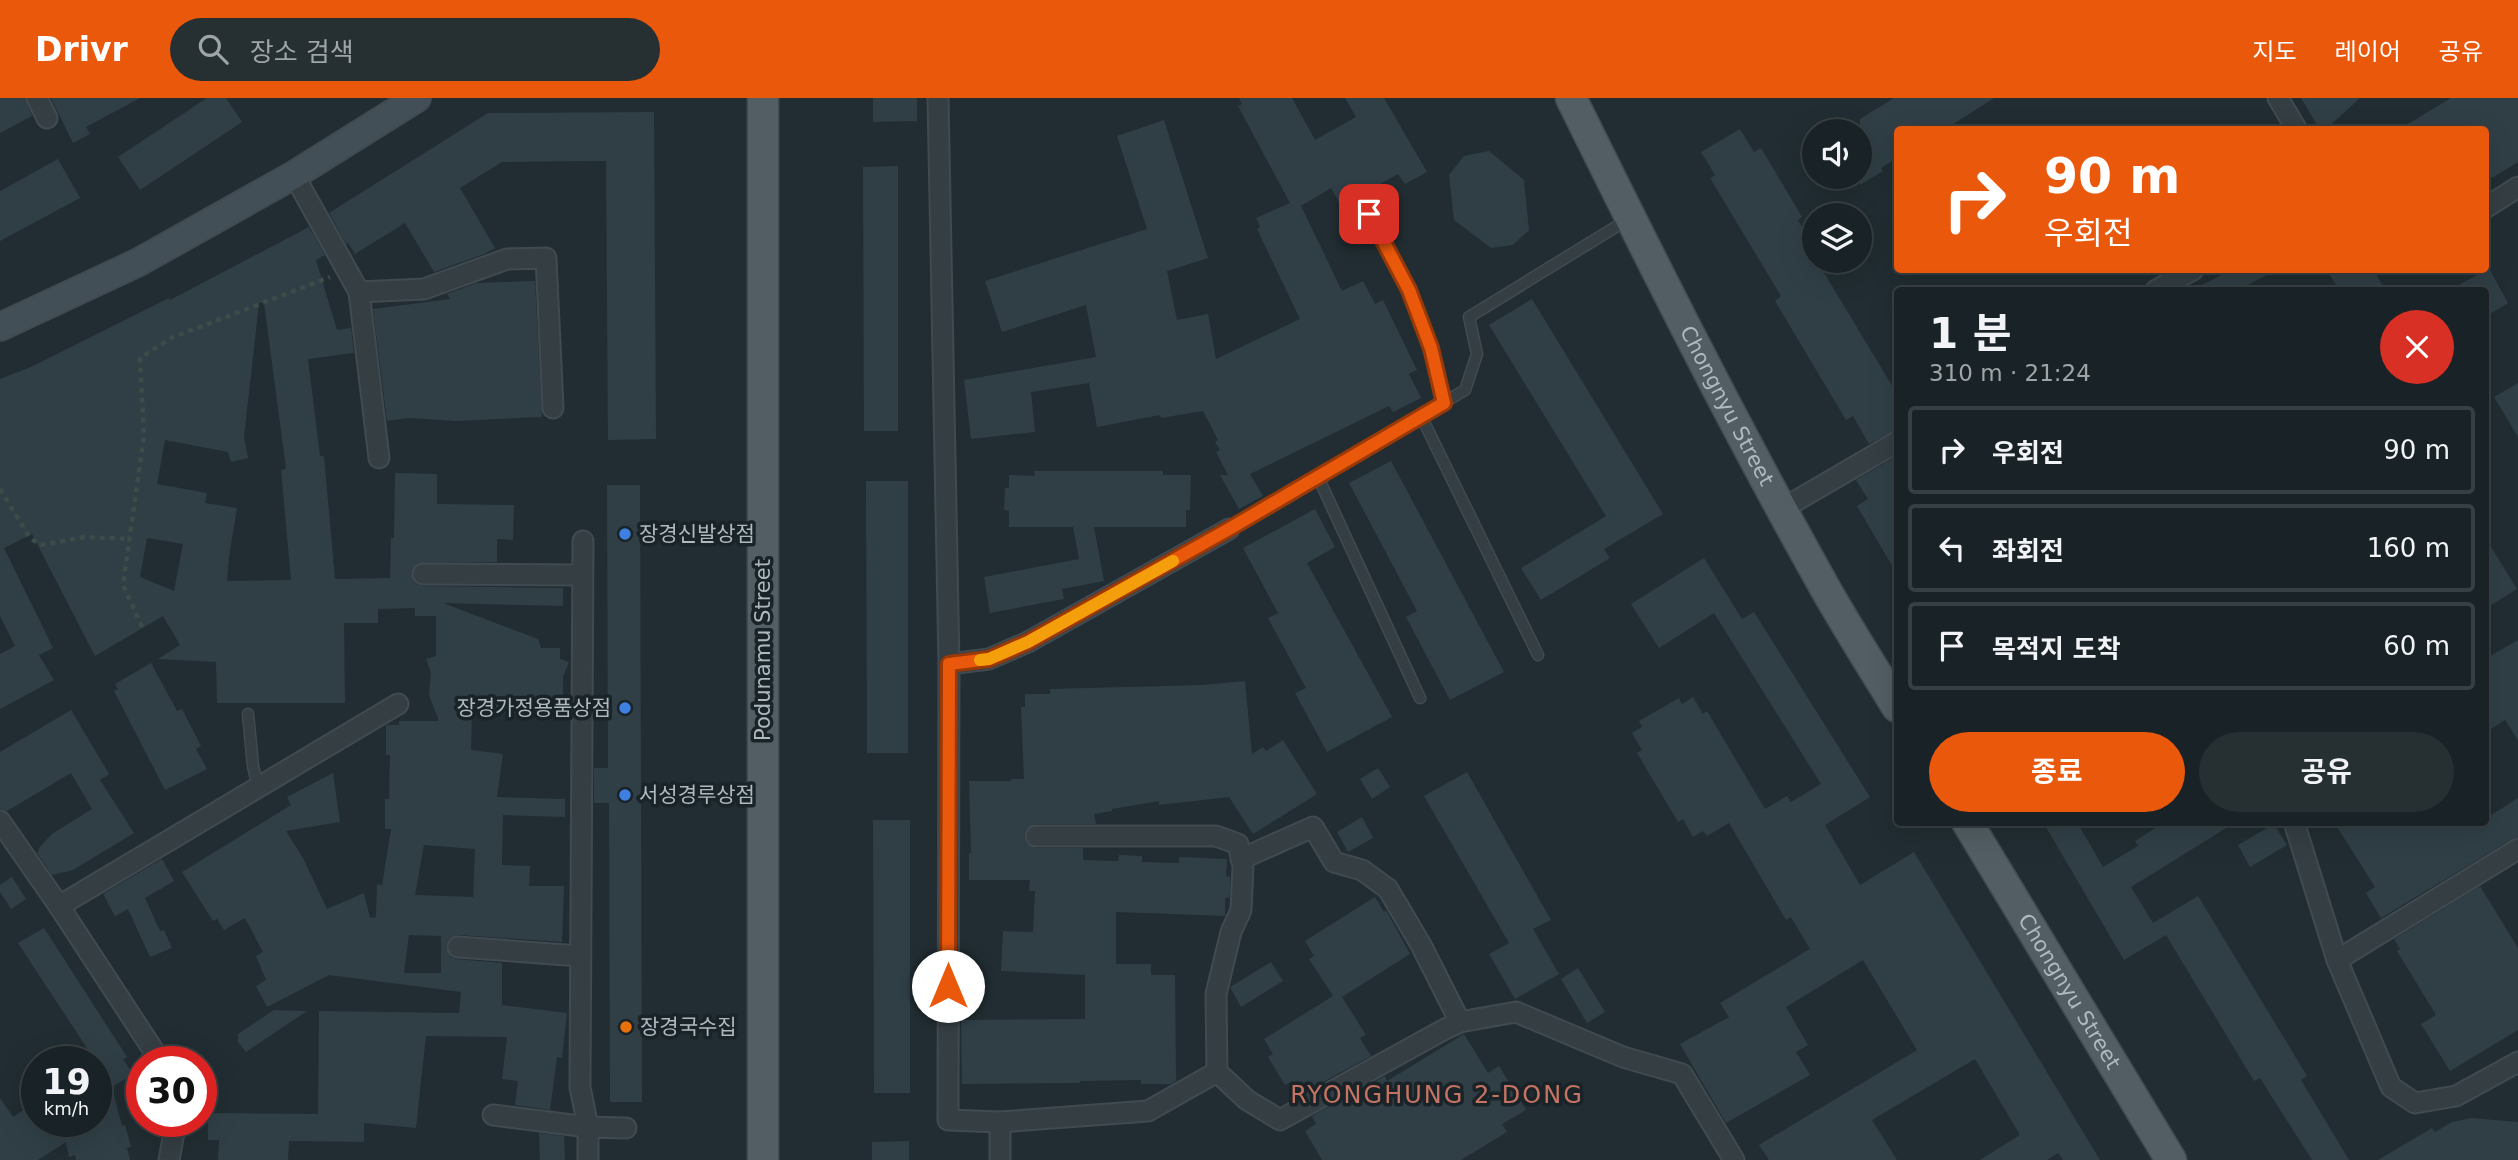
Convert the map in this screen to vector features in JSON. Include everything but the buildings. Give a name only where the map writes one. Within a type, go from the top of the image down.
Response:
[{"type":"main road","points":[[0,327],[137,264],[294,175],[417,98]]},
{"type":"main road","name":"Podunamu Street","points":[[763,98],[764,1160]]},
{"type":"main road","name":"Chongnyu Street","points":[[1571,98],[1630,218],[1782,509],[1894,702]]},
{"type":"main road","name":"Chongnyu Street","points":[[1969,826],[2171,1160]]},
{"type":"street","points":[[37,98],[47,118]]},
{"type":"street","points":[[937,98],[949,664],[948,1120],[1000,1122],[1148,1111],[1217,1072]]},
{"type":"street","points":[[2278,98],[2295,126]]},
{"type":"street","points":[[294,175],[359,292],[379,458]]},
{"type":"street","points":[[2489,205],[2518,187]]},
{"type":"street","points":[[359,292],[424,289],[506,259],[546,258],[553,408]]},
{"type":"street","points":[[2162,287],[2188,273]]},
{"type":"street","points":[[1782,509],[1894,444]]},
{"type":"street","points":[[949,664],[989,659],[1028,642],[1229,529]]},
{"type":"street","points":[[583,541],[580,1087],[588,1127],[588,1160]]},
{"type":"street","points":[[423,574],[582,575]]},
{"type":"street","points":[[59,906],[398,704]]},
{"type":"street","points":[[0,821],[151,1046]]},
{"type":"street","points":[[2295,826],[2337,960],[2391,1087],[2415,1102],[2456,1096],[2518,1062]]},
{"type":"street","points":[[1241,859],[1313,827],[1334,862],[1362,870],[1388,889],[1460,1022]]},
{"type":"street","points":[[1036,836],[1216,835],[1238,844],[1243,866],[1241,910],[1231,932],[1216,994],[1217,1072],[1247,1100],[1280,1120],[1460,1022],[1516,1012],[1623,1057],[1682,1074],[1734,1160]]},
{"type":"street","points":[[2337,960],[2516,854]]},
{"type":"street","points":[[458,947],[580,956]]},
{"type":"street","points":[[494,1115],[588,1127],[626,1128]]},
{"type":"street","points":[[1000,1122],[1000,1160]]},
{"type":"street","points":[[169,1160],[173,1137]]},
{"type":"lane","points":[[1369,214],[1409,290],[1431,348],[1444,403]]},
{"type":"lane","points":[[1229,529],[1465,390],[1477,354],[1469,317],[1630,218]]},
{"type":"lane","points":[[1421,416],[1538,655]]},
{"type":"lane","points":[[1318,477],[1420,698]]},
{"type":"lane","points":[[248,714],[258,788]]},
{"type":"path","points":[[142,627],[123,585],[144,436],[141,358],[171,338],[348,271]]},
{"type":"path","points":[[0,489],[30,538],[41,545],[84,537],[130,539]]},
{"type":"slow traffic","points":[[980,660],[989,659],[1028,642],[1173,561]]},
{"type":"place","name":"장경신발상점","points":[[625,534]]},
{"type":"place","name":"장경가정용품상점","points":[[625,708]]},
{"type":"place","name":"서성경루상점","points":[[625,795]]},
{"type":"place","name":"장경국수집","points":[[626,1027]]},
{"type":"district","name":"RYONGHUNG 2-DONG","points":[[1437,1095]]},
{"type":"route","points":[[948,986],[949,664],[989,659],[1028,642],[1229,529],[1444,403],[1431,348],[1409,290],[1369,214]]}]
